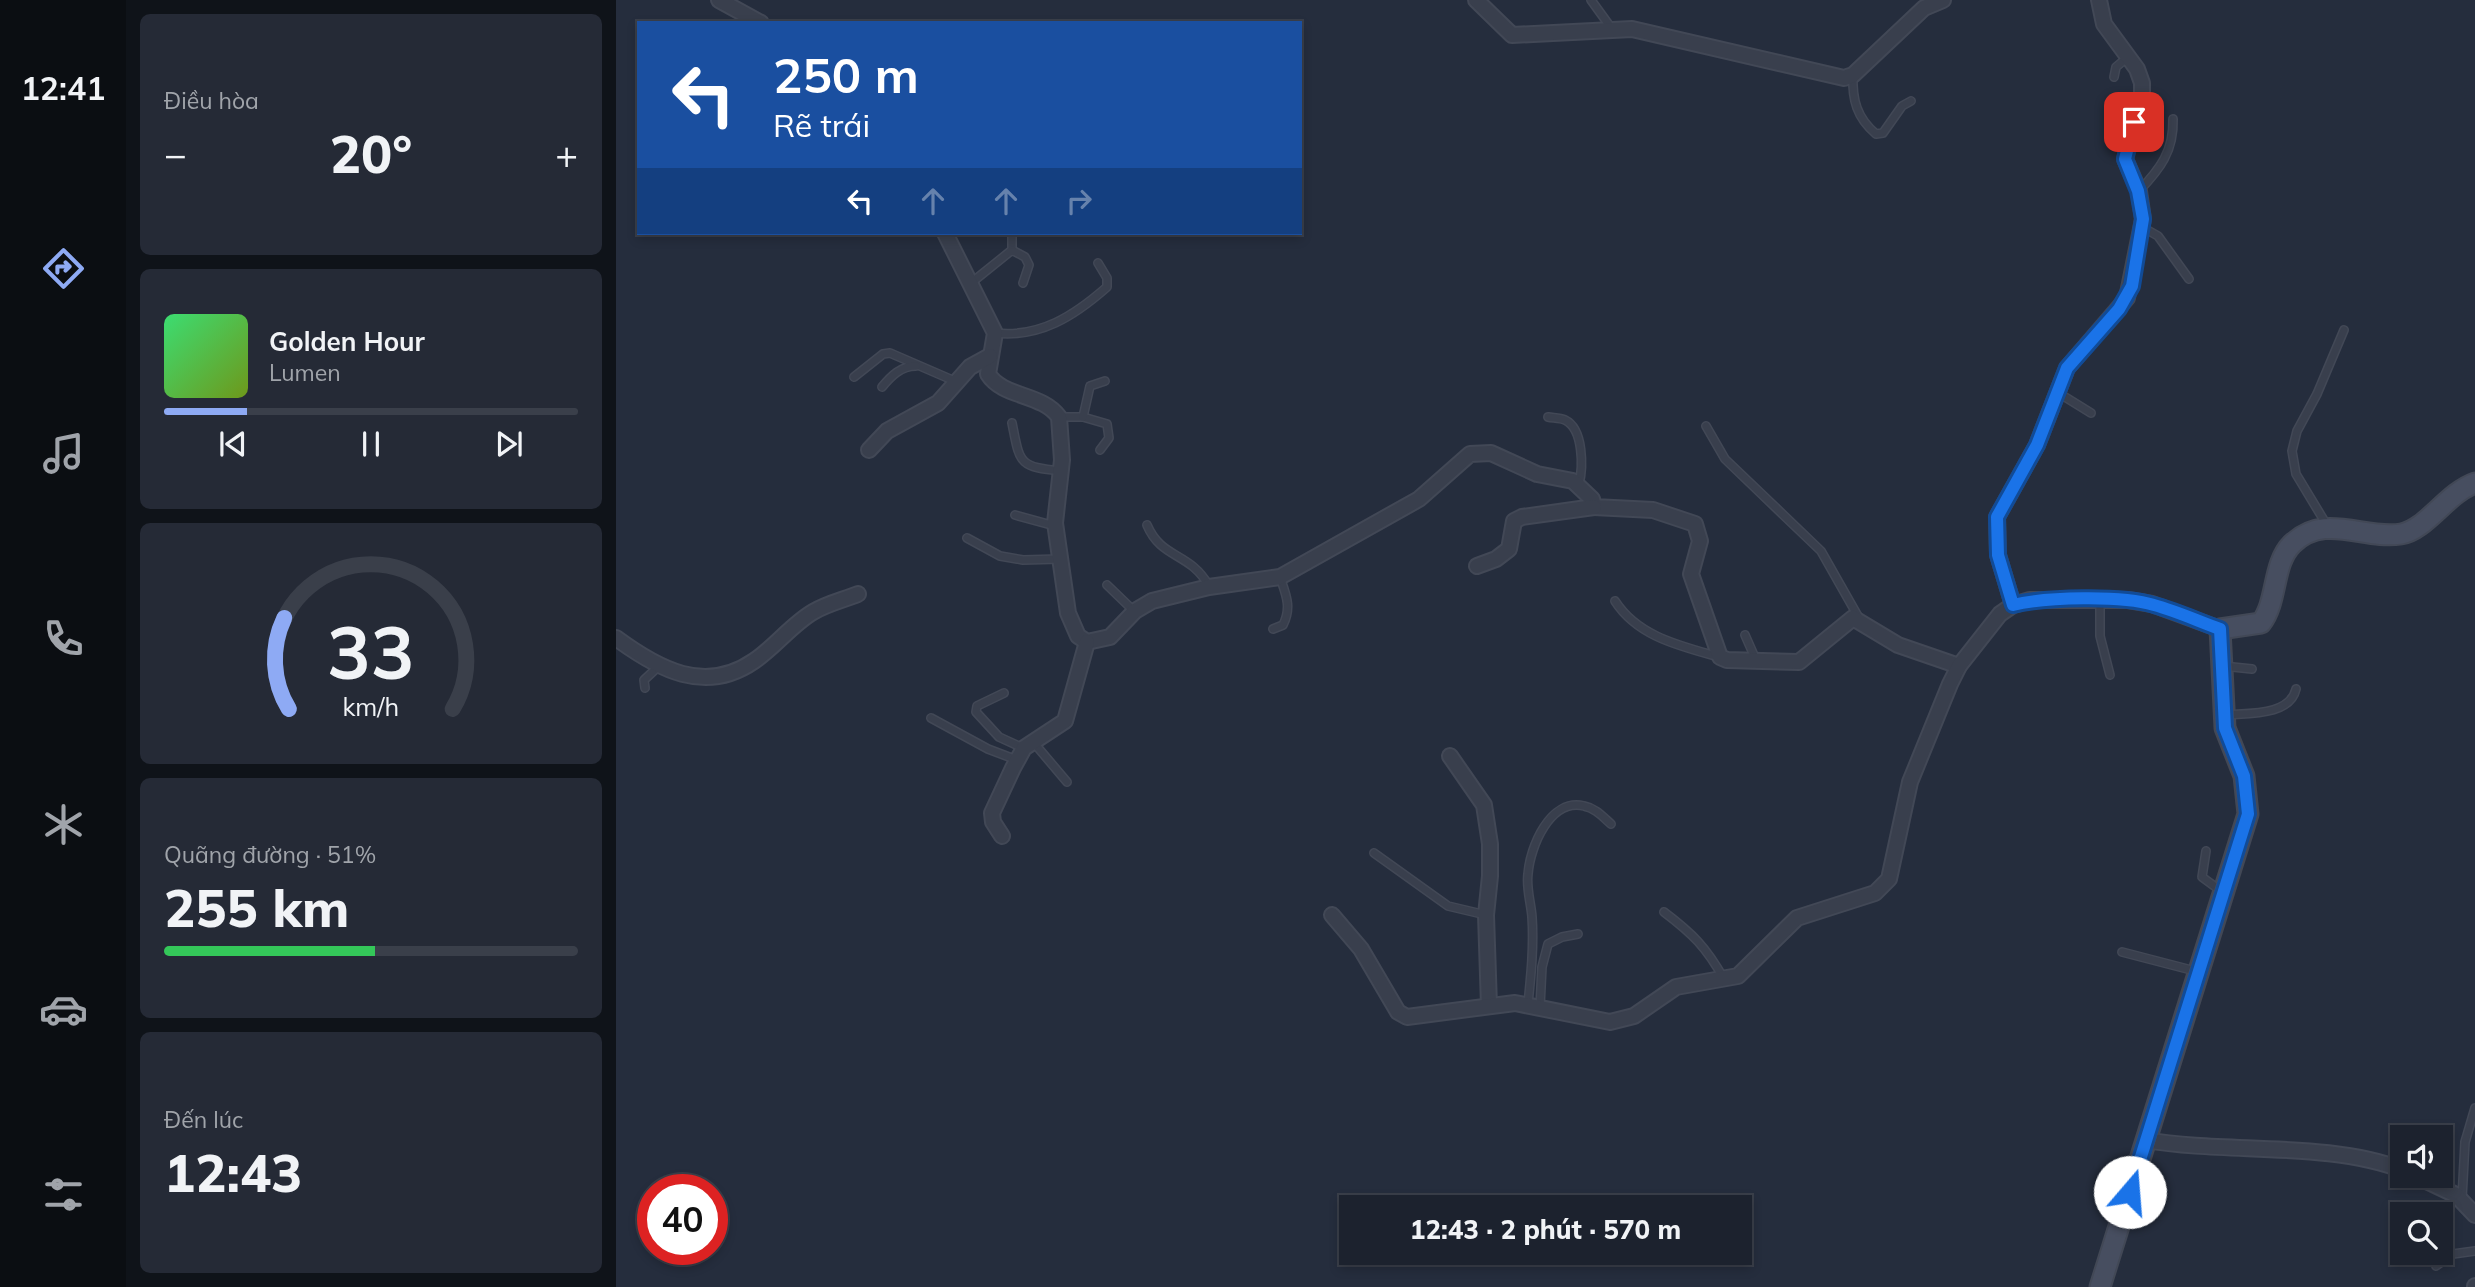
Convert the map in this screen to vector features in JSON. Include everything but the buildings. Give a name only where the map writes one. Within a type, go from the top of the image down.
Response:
[{"type":"street","points":[[719,0],[757,21]]},
{"type":"street","points":[[1476,0],[1511,35],[1613,29],[1652,33],[1688,44],[1836,78],[1853,75],[1924,8],[1943,0]]},
{"type":"street","points":[[2013,605],[1998,555],[1997,517],[2037,445],[2067,368],[2127,298],[2142,226],[2143,206],[2125,159],[2142,97],[2142,83],[2128,57],[2104,24],[2099,0]]},
{"type":"street","points":[[946,235],[995,333],[987,367],[992,380],[1039,400],[1059,417],[1062,427],[1056,526],[1060,559],[1072,625],[1087,642]]},
{"type":"street","points":[[869,450],[887,431],[938,403],[970,367],[990,356]]},
{"type":"street","points":[[1087,642],[1110,637],[1135,611],[1152,601],[1209,587],[1280,577],[1419,499],[1470,454],[1491,453],[1537,474],[1579,484],[1592,499],[1594,507]]},
{"type":"street","points":[[1332,915],[1361,949],[1398,1012],[1407,1017],[1489,1006],[1534,1006],[1588,1019],[1622,1021],[1676,987],[1725,980],[1748,969],[1797,918],[1884,888],[1889,879],[1916,766],[1959,666],[2000,614],[2013,605],[2030,600],[2100,600],[2152,604],[2220,629],[2261,623],[2269,614],[2282,560],[2290,545],[2304,535],[2328,528],[2391,535],[2405,533],[2417,527],[2462,488],[2475,483]]},
{"type":"street","points":[[1477,566],[1496,559],[1508,549],[1514,521],[1528,514],[1594,507],[1653,510],[1695,524],[1700,541],[1692,567],[1693,582],[1720,657],[1727,660],[1789,664],[1799,662],[1853,618],[1860,619],[1898,645],[1959,666]]},
{"type":"street","points":[[616,638],[659,666],[687,677],[709,678],[733,673],[754,661],[812,613],[858,594]]},
{"type":"street","points":[[2100,1287],[2248,814],[2244,776],[2227,737],[2220,629]]},
{"type":"street","points":[[1002,836],[993,822],[992,813],[1025,751],[1065,720],[1087,642]]},
{"type":"street","points":[[1450,756],[1484,805],[1490,876],[1486,915],[1489,1006]]},
{"type":"street","points":[[2146,1140],[2186,1147],[2343,1157],[2371,1160],[2390,1166]]},
{"type":"street","points":[[2439,1188],[2462,1200],[2475,1214]]},
{"type":"lane","points":[[1591,0],[1613,29]]},
{"type":"lane","points":[[2114,77],[2116,67],[2128,57]]},
{"type":"lane","points":[[1853,75],[1852,93],[1860,119],[1876,134],[1883,133],[1902,106],[1910,101]]},
{"type":"lane","points":[[2138,191],[2168,155],[2174,134],[2173,119]]},
{"type":"lane","points":[[2142,226],[2158,236],[2189,279]]},
{"type":"lane","points":[[1012,235],[1012,250]]},
{"type":"lane","points":[[971,283],[1012,250]]},
{"type":"lane","points":[[1012,250],[1025,257],[1029,265],[1023,283]]},
{"type":"lane","points":[[995,333],[1012,335],[1043,330],[1063,320],[1107,287],[1107,278],[1098,263]]},
{"type":"lane","points":[[2328,528],[2296,474],[2292,451],[2297,431],[2344,330]]},
{"type":"lane","points":[[855,377],[883,354],[890,353],[958,382]]},
{"type":"lane","points":[[882,387],[891,376],[906,366],[920,366]]},
{"type":"lane","points":[[1083,416],[1090,386],[1105,381]]},
{"type":"lane","points":[[2056,391],[2091,413]]},
{"type":"lane","points":[[1059,417],[1083,416],[1107,424],[1109,438],[1100,450]]},
{"type":"lane","points":[[1548,417],[1566,421],[1573,427],[1582,459],[1579,484]]},
{"type":"lane","points":[[1012,423],[1023,461],[1031,468],[1060,471]]},
{"type":"lane","points":[[1706,426],[1724,459],[1821,551],[1860,619]]},
{"type":"lane","points":[[1015,515],[1056,526]]},
{"type":"lane","points":[[1147,525],[1161,548],[1183,557],[1201,572],[1209,587]]},
{"type":"lane","points":[[967,538],[1000,556],[1023,560],[1060,559]]},
{"type":"lane","points":[[1273,629],[1283,625],[1289,607],[1280,577]]},
{"type":"lane","points":[[1107,585],[1135,611]]},
{"type":"lane","points":[[2100,600],[2100,636],[2110,675]]},
{"type":"lane","points":[[1615,601],[1622,611],[1640,626],[1668,642],[1720,657]]},
{"type":"lane","points":[[1745,635],[1756,660]]},
{"type":"lane","points":[[645,688],[643,680],[659,666]]},
{"type":"lane","points":[[2223,666],[2252,669]]},
{"type":"lane","points":[[2225,716],[2276,709],[2285,705],[2296,689]]},
{"type":"lane","points":[[1004,693],[977,706],[976,712],[999,737],[1025,751],[1067,782]]},
{"type":"lane","points":[[931,718],[988,749],[1025,751]]},
{"type":"lane","points":[[1534,1006],[1527,875],[1532,848],[1547,823],[1559,812],[1572,806],[1595,810],[1611,824]]},
{"type":"lane","points":[[2206,851],[2202,877],[2224,893]]},
{"type":"lane","points":[[1374,853],[1448,906],[1486,915]]},
{"type":"lane","points":[[1664,912],[1695,935],[1708,950],[1725,980]]},
{"type":"lane","points":[[1534,1006],[1548,944],[1562,937],[1578,934]]},
{"type":"lane","points":[[2122,952],[2199,972]]},
{"type":"lane","points":[[2462,1200],[2465,1142],[2475,1108]]},
{"type":"lane","points":[[2436,1266],[2453,1254],[2475,1251]]},
{"type":"route","points":[[2130,1192],[2248,814],[2244,776],[2225,728],[2220,629],[2152,604],[2127,600],[2030,600],[2013,605],[1995,536],[1997,517],[2004,500],[2037,445],[2067,368],[2119,309],[2132,286],[2143,219],[2143,206],[2125,159],[2134,122]]}]
